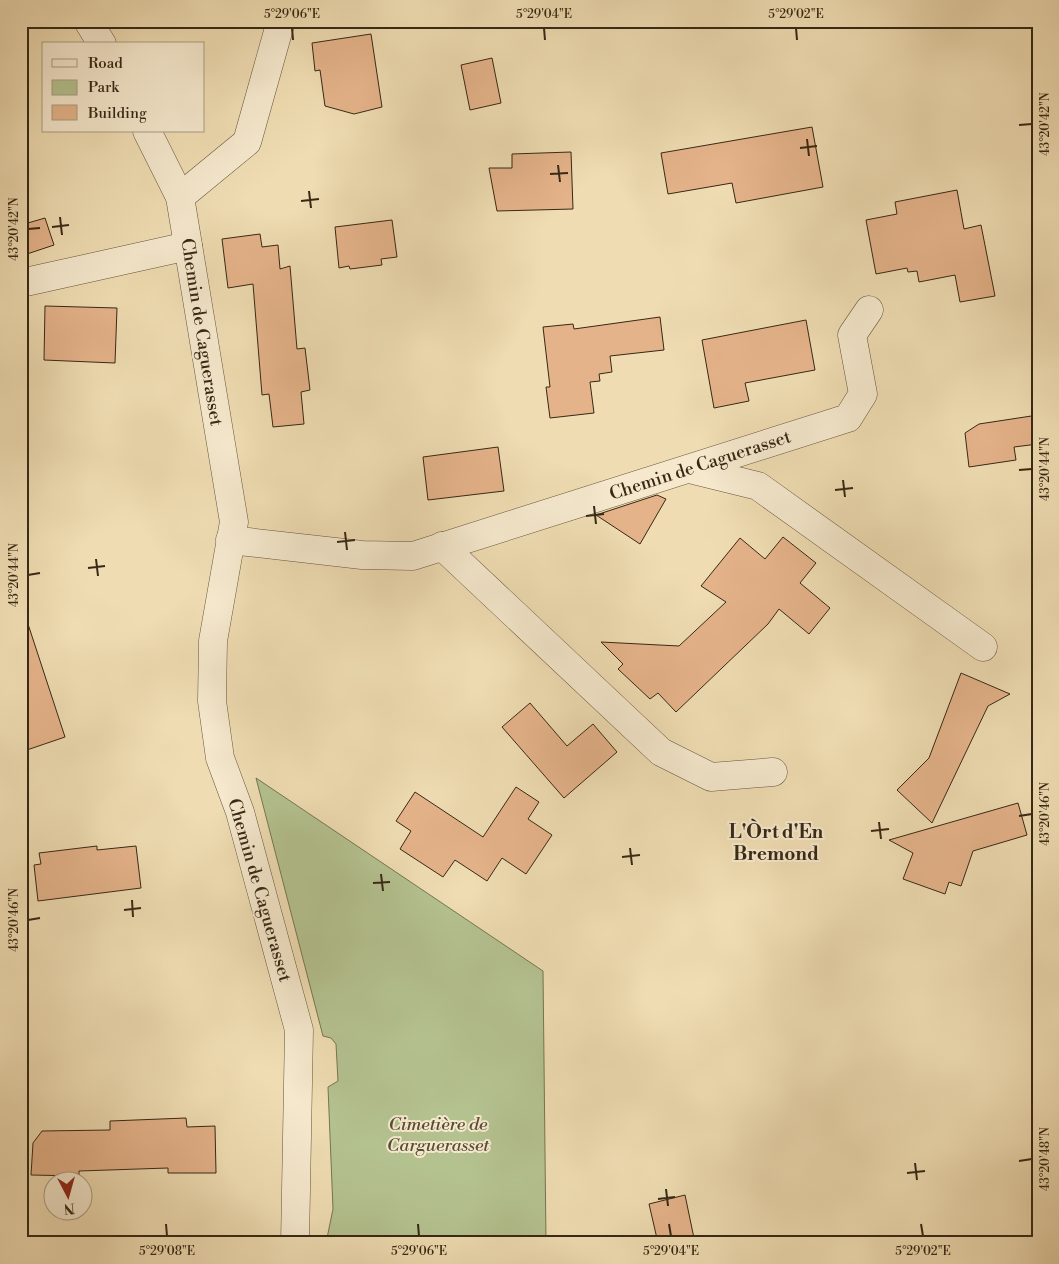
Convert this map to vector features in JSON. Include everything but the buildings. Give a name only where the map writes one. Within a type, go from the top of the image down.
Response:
[{"type":"street","points":[[88,21],[101,42]]},
{"type":"street","points":[[180,197],[247,142],[282,21]]},
{"type":"street","name":"Chemin de Caguerasset","points":[[148,132],[180,197],[234,522],[214,641],[212,701],[220,758],[240,812],[299,1030],[295,1243]]},
{"type":"street","points":[[21,283],[188,246]]},
{"type":"street","name":"Chemin de Caguerasset","points":[[230,540],[362,555],[413,556],[848,418],[863,394],[852,336],[869,310]]},
{"type":"street","points":[[689,469],[758,486],[983,647]]},
{"type":"street","points":[[442,546],[661,752],[711,777],[773,772]]},
{"type":"green space","name":"Cimetière de Carguerasset","points":[[256,778],[543,971],[546,1243],[326,1243],[333,1209],[328,1087],[338,1081],[336,1044],[331,1038],[323,1036]]},
{"type":"district","name":"L'Òrt d'En Bremond","points":[[776,842]]}]
